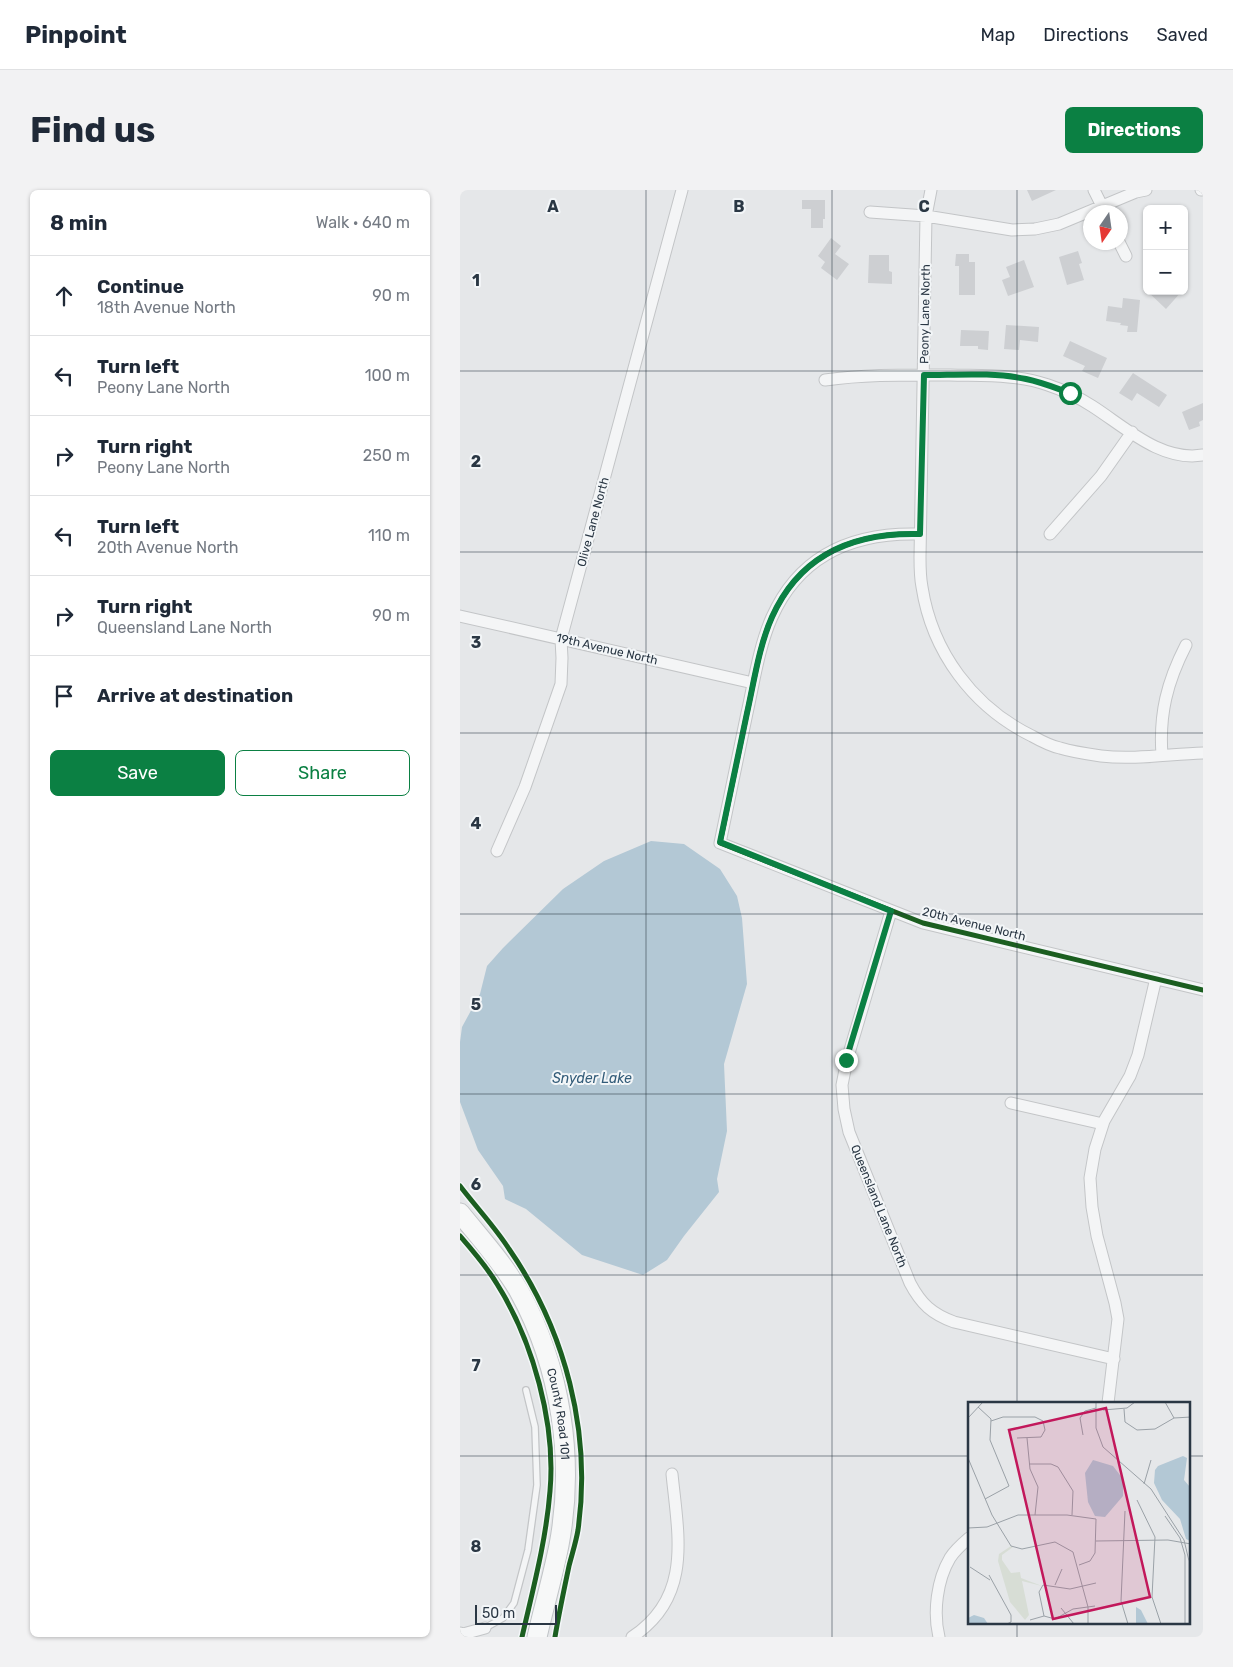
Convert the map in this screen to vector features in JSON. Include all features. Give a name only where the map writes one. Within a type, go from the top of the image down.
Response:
[{"type":"main road","name":"County Road 101","points":[[460,1212],[496,1258],[518,1291],[535,1324],[547,1357],[560,1410],[566,1464],[564,1501],[559,1544],[537,1637]]},
{"type":"street","name":"Olive Lane North","points":[[497,850],[524,787],[560,684],[561,639],[682,190]]},
{"type":"street","name":"Peony Lane North","points":[[920,534],[926,216],[930,190]]},
{"type":"street","points":[[1094,190],[1102,205]]},
{"type":"street","points":[[1113,205],[1136,192],[1146,190]]},
{"type":"street","points":[[870,212],[926,216],[1012,230],[1036,229],[1083,217]]},
{"type":"street","points":[[1123,250],[1126,256]]},
{"type":"street","points":[[825,380],[850,376],[924,375],[1024,378],[1070,393],[1151,445],[1166,452],[1181,456],[1203,455]]},
{"type":"street","points":[[1050,534],[1102,476],[1132,432]]},
{"type":"street","points":[[754,683],[771,618],[782,596],[815,561],[836,549],[858,540],[882,535],[920,534],[921,586],[928,615],[939,642],[953,669],[972,692],[994,712],[1018,730],[1058,748],[1102,756],[1203,753]]},
{"type":"street","name":"19th Avenue North","points":[[460,616],[754,683]]},
{"type":"street","points":[[1162,755],[1162,715],[1167,690],[1176,665],[1186,646]]},
{"type":"street","name":"20th Avenue North","points":[[754,683],[720,842],[923,924],[1203,990]]},
{"type":"street","name":"Queensland Lane North","points":[[891,911],[846,1060],[842,1084],[844,1109],[849,1132],[910,1283],[917,1296],[927,1307],[939,1316],[954,1322],[1114,1359]]},
{"type":"street","points":[[1108,1402],[1118,1319],[1116,1303],[1097,1236],[1090,1178],[1095,1149],[1104,1124],[1130,1076],[1138,1055],[1156,978]]},
{"type":"street","points":[[1011,1102],[1104,1124]]},
{"type":"street","points":[[632,1637],[650,1622],[663,1605],[673,1586],[678,1565],[679,1544],[672,1474]]},
{"type":"street","points":[[939,1637],[936,1611],[938,1593],[950,1558],[959,1546],[968,1539]]},
{"type":"street","points":[[460,1633],[464,1634],[485,1628]]},
{"type":"lane","points":[[485,1628],[503,1618],[514,1603],[528,1550],[537,1485],[534,1427],[526,1390]]},
{"type":"water","name":"Snyder Lake","points":[[651,841],[684,844],[720,869],[737,896],[742,918],[747,984],[724,1064],[727,1131],[717,1179],[719,1192],[667,1260],[643,1275],[582,1255],[526,1209],[505,1199],[503,1186],[478,1150],[460,1102],[460,1042],[462,1027],[480,994],[487,966],[503,948],[563,889],[604,861]]},
{"type":"building","points":[[1027,190],[1056,190],[1032,201]]},
{"type":"building","points":[[802,200],[825,200],[823,228],[811,228],[811,209],[802,209]]},
{"type":"building","points":[[831,238],[841,246],[835,254],[849,264],[837,280],[821,268],[825,262],[818,256]]},
{"type":"building","points":[[1078,251],[1082,263],[1079,264],[1084,280],[1067,285],[1059,257]]},
{"type":"building","points":[[956,254],[969,254],[969,262],[975,262],[975,295],[959,295],[959,266],[955,266]]},
{"type":"building","points":[[869,255],[889,255],[889,271],[892,272],[892,284],[868,283]]},
{"type":"building","points":[[1024,260],[1034,287],[1008,296],[1002,280],[1010,277],[1006,267]]},
{"type":"building","points":[[1151,295],[1178,295],[1166,309]]},
{"type":"building","points":[[1123,298],[1140,300],[1137,332],[1127,332],[1128,326],[1106,321],[1108,306],[1122,308]]},
{"type":"building","points":[[1006,325],[1039,327],[1038,342],[1020,340],[1019,350],[1004,349]]},
{"type":"building","points":[[961,330],[989,331],[988,350],[978,349],[978,346],[960,346]]},
{"type":"building","points":[[1070,341],[1107,358],[1098,378],[1082,371],[1085,366],[1063,356]]},
{"type":"building","points":[[1133,373],[1167,395],[1159,407],[1137,393],[1132,401],[1119,393]]},
{"type":"building","points":[[1203,403],[1203,420],[1199,422],[1200,426],[1189,430],[1182,412]]},
{"type":"cycle path","points":[[920,534],[896,534],[873,537],[832,551],[798,577],[784,595],[767,628],[760,652],[720,843],[923,923],[1203,990]]},
{"type":"cycle path","points":[[460,1186],[504,1241],[529,1280],[559,1348],[570,1383],[577,1419],[581,1456],[581,1493],[578,1530],[555,1637]]},
{"type":"cycle path","points":[[460,1236],[489,1271],[510,1307],[531,1357],[545,1411],[551,1465],[550,1491],[539,1565],[522,1637]]},
{"type":"route","points":[[846,1060],[891,911],[720,842],[754,683],[771,618],[782,596],[798,578],[815,561],[836,549],[858,540],[882,535],[920,534],[924,375],[1024,378],[1070,393]]}]
